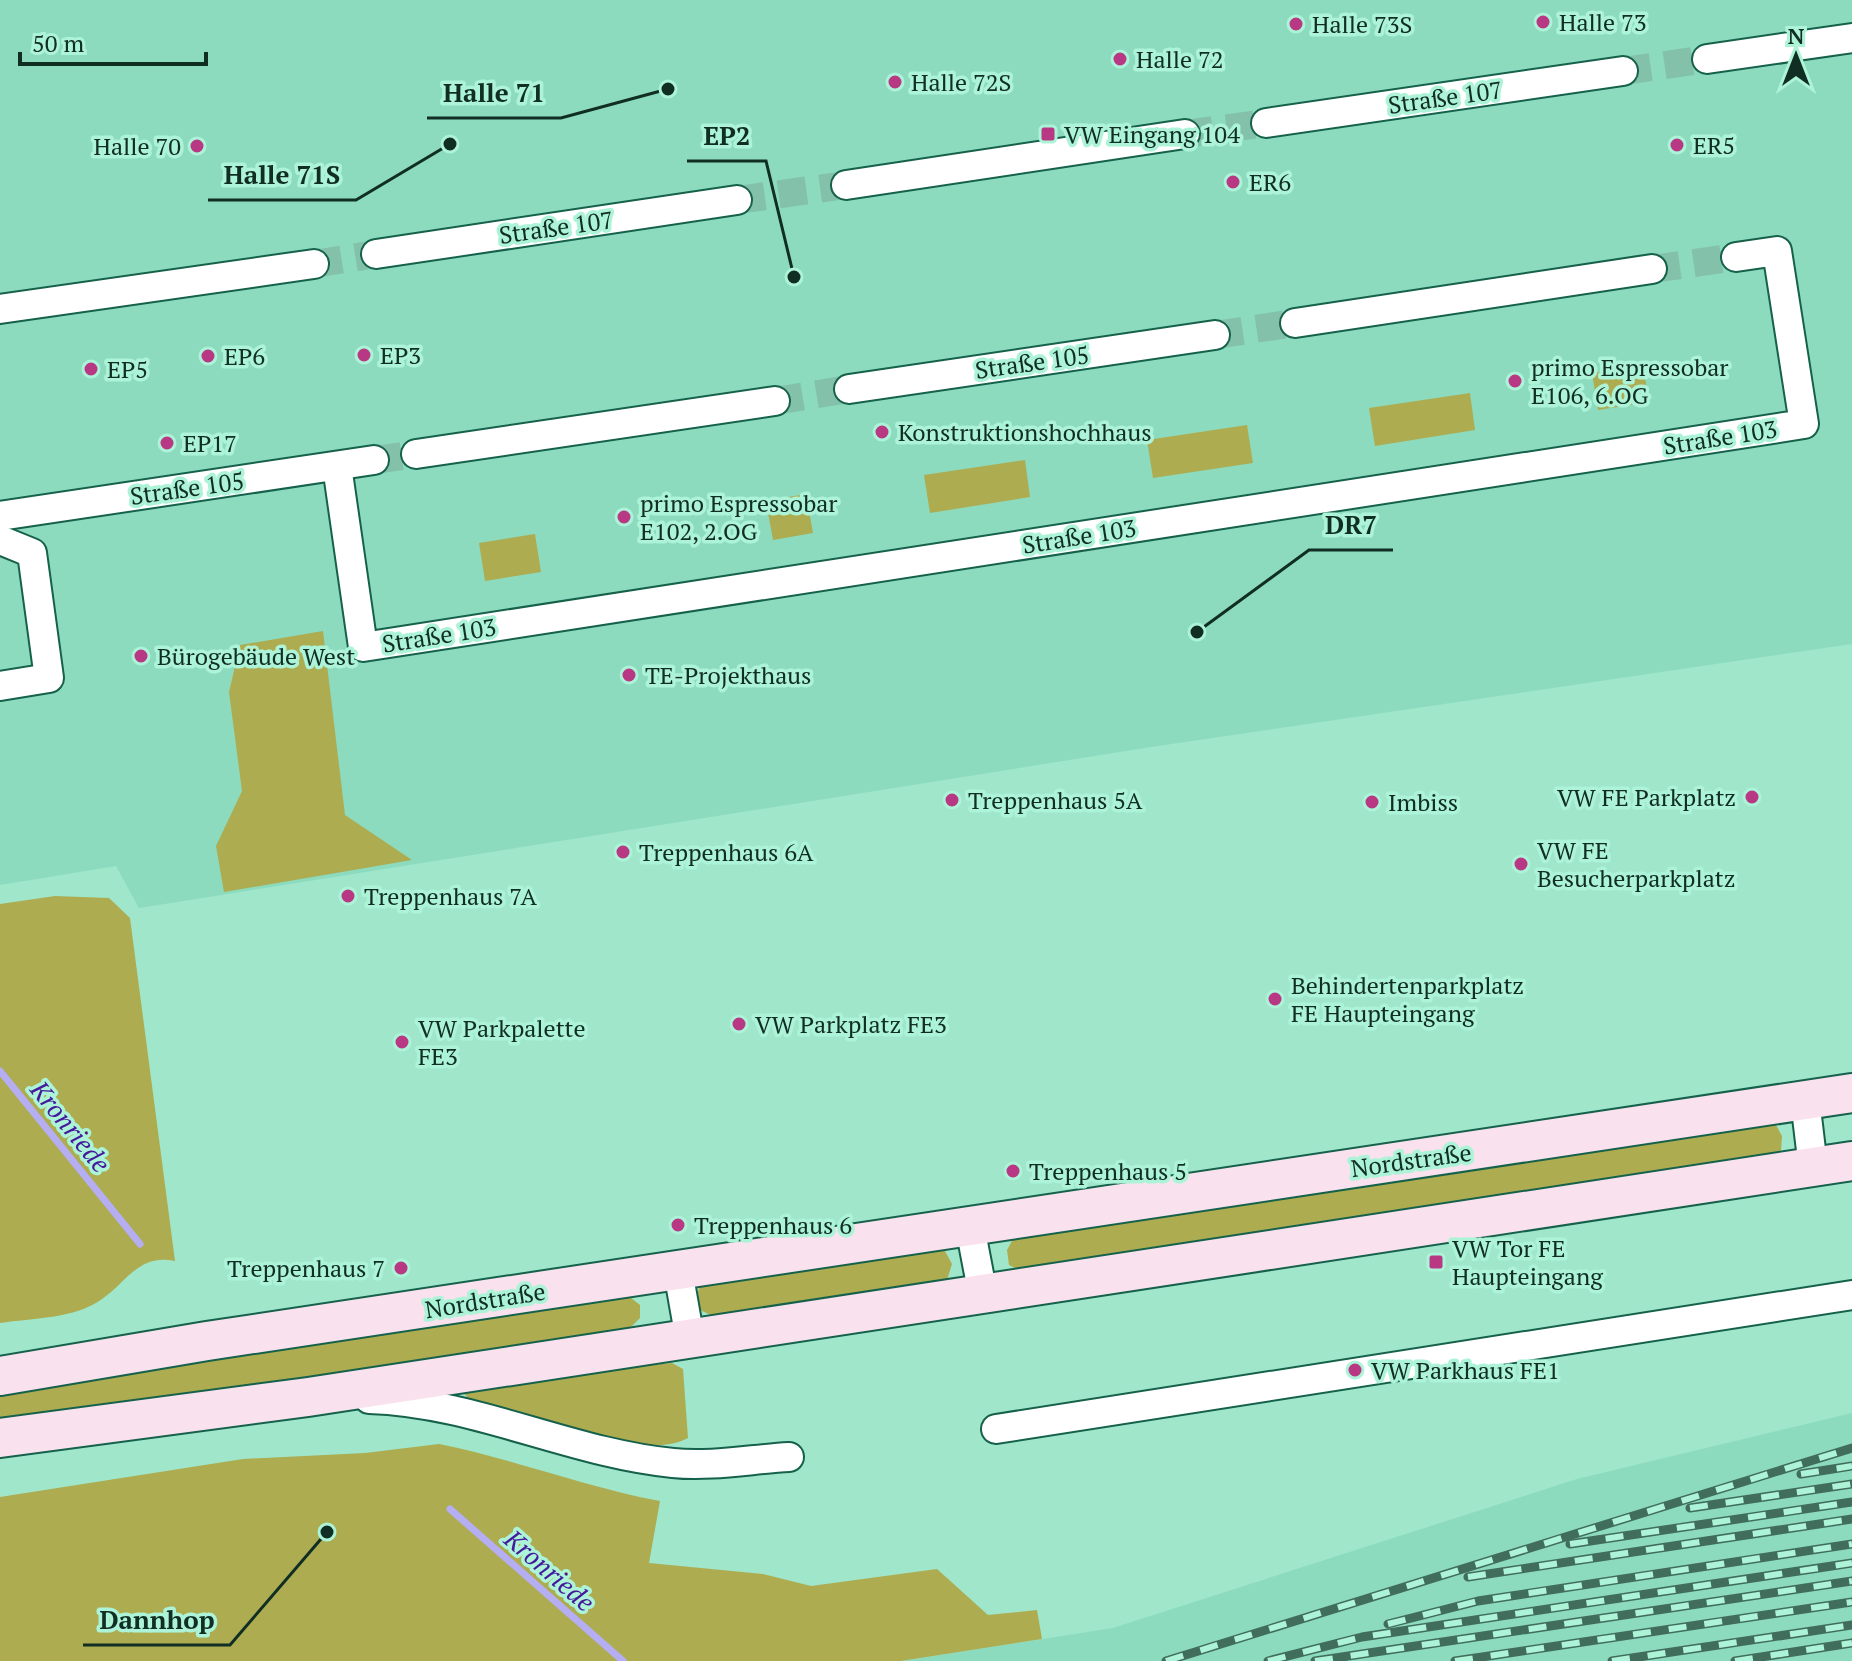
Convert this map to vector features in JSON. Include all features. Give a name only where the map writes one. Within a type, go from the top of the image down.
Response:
[{"type":"street","points":[[1720,57],[1852,38]]},
{"type":"street","name":"Straße 107","points":[[1266,123],[1623,71]]},
{"type":"street","points":[[846,185],[1185,134]]},
{"type":"street","name":"Straße 107","points":[[376,254],[737,200]]},
{"type":"street","name":"Straße 103","points":[[337,466],[363,647],[378,645],[1804,424],[1759,254]]},
{"type":"street","points":[[0,309],[314,264]]},
{"type":"street","points":[[1295,323],[1652,269]]},
{"type":"street","name":"Straße 105","points":[[849,389],[1215,335]]},
{"type":"street","points":[[416,454],[775,401]]},
{"type":"street","name":"Straße 105","points":[[0,516],[374,460]]},
{"type":"street","points":[[0,540],[32,553],[49,678],[0,686]]},
{"type":"street","name":"Nordstraße","points":[[0,1376],[1852,1093]]},
{"type":"street","points":[[1805,1100],[1813,1167]]},
{"type":"street","points":[[0,1438],[308,1397],[1852,1161]]},
{"type":"street","points":[[970,1227],[983,1295]]},
{"type":"street","points":[[678,1271],[690,1339]]},
{"type":"street","points":[[996,1429],[1852,1295]]},
{"type":"street","points":[[308,1397],[394,1400],[485,1416],[572,1441],[675,1464],[789,1457]]},
{"type":"shaded area","points":[[0,0],[1852,0],[1852,644],[1151,747],[139,908],[116,866],[0,885]]},
{"type":"shaded area","points":[[1643,365],[1649,402],[1598,410],[1592,373]]},
{"type":"shaded area","points":[[1470,393],[1475,430],[1375,446],[1369,408]]},
{"type":"shaded area","points":[[1247,425],[1253,463],[1153,478],[1147,440]]},
{"type":"shaded area","points":[[1025,460],[1030,497],[930,513],[924,475]]},
{"type":"shaded area","points":[[806,494],[813,533],[773,540],[766,501]]},
{"type":"shaded area","points":[[535,534],[541,572],[485,581],[479,543]]},
{"type":"shaded area","points":[[323,631],[345,815],[412,860],[224,892],[216,846],[242,791],[229,692],[240,645]]},
{"type":"shaded area","points":[[55,896],[109,898],[130,918],[175,1261],[152,1261],[143,1265],[91,1306],[53,1317],[0,1323],[0,904]]},
{"type":"shaded area","points":[[1760,1120],[1776,1125],[1782,1136],[1781,1150],[1772,1158],[1019,1270],[1009,1265],[1007,1250],[1013,1239]]},
{"type":"shaded area","points":[[926,1248],[945,1251],[952,1264],[947,1280],[713,1316],[700,1310],[696,1296],[701,1284]]},
{"type":"shaded area","points":[[612,1296],[631,1298],[640,1305],[640,1318],[632,1326],[617,1332],[0,1422],[0,1394]]},
{"type":"shaded area","points":[[672,1363],[683,1369],[688,1438],[666,1445],[611,1441],[580,1433],[468,1398],[461,1390],[472,1382]]},
{"type":"shaded area","points":[[1852,1413],[1852,1661],[902,1661],[1113,1628],[1577,1479]]},
{"type":"shaded area","points":[[439,1444],[660,1501],[649,1563],[763,1574],[811,1586],[937,1569],[988,1615],[1037,1610],[1042,1639],[901,1661],[0,1661],[0,1497],[243,1459],[365,1453]]},
{"type":"waterway","name":"Kronriede","points":[[0,1071],[140,1244]]},
{"type":"waterway","name":"Kronriede","points":[[450,1509],[623,1661]]},
{"type":"tunnel","points":[[1623,71],[1707,59]]},
{"type":"tunnel","points":[[1185,134],[1266,123]]},
{"type":"tunnel","points":[[737,200],[846,185]]},
{"type":"tunnel","points":[[314,264],[376,254]]},
{"type":"tunnel","points":[[1652,269],[1736,257]]},
{"type":"tunnel","points":[[1215,335],[1295,323]]},
{"type":"tunnel","points":[[775,401],[849,389]]},
{"type":"tunnel","points":[[374,460],[416,454]]},
{"type":"railway","points":[[1166,1661],[1852,1448]]},
{"type":"railway","points":[[1801,1474],[1852,1466]]},
{"type":"railway","points":[[1690,1508],[1852,1484]]},
{"type":"railway","points":[[1570,1544],[1852,1502]]},
{"type":"railway","points":[[1468,1577],[1852,1519]]},
{"type":"railway","points":[[1388,1624],[1478,1601],[1852,1544]]},
{"type":"railway","points":[[1268,1661],[1362,1637],[1852,1563]]},
{"type":"railway","points":[[1315,1661],[1852,1581]]},
{"type":"railway","points":[[1455,1661],[1852,1602]]},
{"type":"railway","points":[[1612,1661],[1852,1625]]},
{"type":"railway","points":[[1735,1661],[1852,1643]]},
{"type":"place","name":"Halle 73","points":[[1543,22]]},
{"type":"place","name":"Halle 73S","points":[[1296,24]]},
{"type":"place","name":"Halle 72","points":[[1120,59]]},
{"type":"place","name":"Halle 72S","points":[[895,82]]},
{"type":"place","name":"Halle 71","points":[[668,89]]},
{"type":"place","name":"VW Eingang 104","points":[[1048,134]]},
{"type":"place","name":"Halle 71S","points":[[450,144]]},
{"type":"place","name":"ER5","points":[[1677,145]]},
{"type":"place","name":"Halle 70","points":[[197,146]]},
{"type":"place","name":"ER6","points":[[1233,182]]},
{"type":"place","name":"EP2","points":[[794,277]]},
{"type":"place","name":"EP3","points":[[364,355]]},
{"type":"place","name":"EP6","points":[[208,356]]},
{"type":"place","name":"EP5","points":[[91,369]]},
{"type":"place","name":"primo Espressobar E106, 6.OG","points":[[1515,381]]},
{"type":"place","name":"Konstruktionshochhaus","points":[[882,432]]},
{"type":"place","name":"EP17","points":[[167,443]]},
{"type":"place","name":"primo Espressobar E102, 2.OG","points":[[624,517]]},
{"type":"place","name":"DR7","points":[[1197,632]]},
{"type":"place","name":"Bürogebäude West","points":[[141,656]]},
{"type":"place","name":"TE-Projekthaus","points":[[629,675]]},
{"type":"place","name":"VW FE Parkplatz","points":[[1752,797]]},
{"type":"place","name":"Treppenhaus 5A","points":[[952,800]]},
{"type":"place","name":"Imbiss","points":[[1372,802]]},
{"type":"place","name":"Treppenhaus 6A","points":[[623,852]]},
{"type":"place","name":"VW FE Besucherparkplatz","points":[[1521,864]]},
{"type":"place","name":"Treppenhaus 7A","points":[[348,896]]},
{"type":"place","name":"Behindertenparkplatz FE Haupteingang","points":[[1275,999]]},
{"type":"place","name":"VW Parkplatz FE3","points":[[739,1024]]},
{"type":"place","name":"VW Parkpalette FE3","points":[[402,1042]]},
{"type":"place","name":"Treppenhaus 5","points":[[1013,1171]]},
{"type":"place","name":"Treppenhaus 6","points":[[678,1225]]},
{"type":"place","name":"VW Tor FE Haupteingang","points":[[1436,1262]]},
{"type":"place","name":"Treppenhaus 7","points":[[401,1268]]},
{"type":"place","name":"VW Parkhaus FE1","points":[[1355,1370]]},
{"type":"place","name":"Dannhop","points":[[327,1532]]}]
